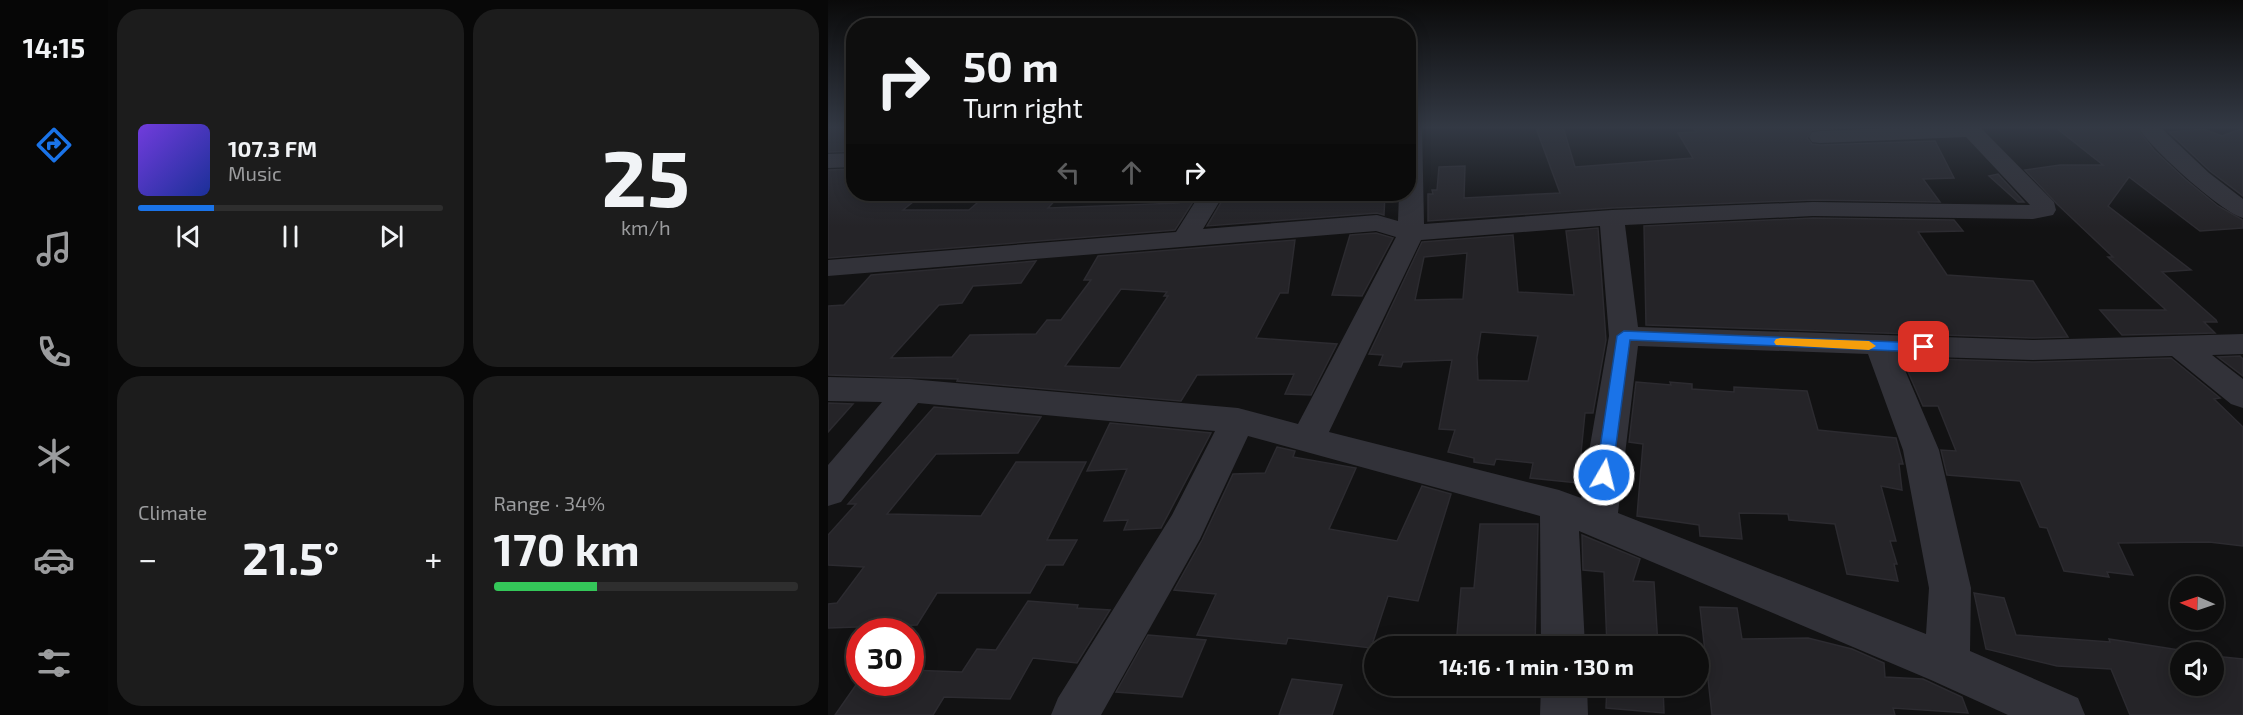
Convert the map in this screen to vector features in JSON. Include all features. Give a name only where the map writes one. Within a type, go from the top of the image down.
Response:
[{"type":"street","points":[[828,161],[844,160]]},
{"type":"street","points":[[828,268],[1377,223],[1411,233],[1612,218],[1813,209],[2033,212],[2044,210],[2042,202],[2001,160]]},
{"type":"street","points":[[2183,160],[2243,211]]},
{"type":"street","points":[[1185,238],[1208,201]]},
{"type":"street","points":[[1308,440],[1411,233],[1412,201]]},
{"type":"street","points":[[1597,521],[1624,336],[1612,218]]},
{"type":"street","points":[[1624,336],[2033,350],[2243,344]]},
{"type":"street","points":[[1880,346],[1922,450],[1950,588],[1947,664]]},
{"type":"street","points":[[2181,347],[2243,396]]},
{"type":"street","points":[[828,389],[910,391],[1238,421],[1559,506],[1947,664],[2040,710]]},
{"type":"street","points":[[828,491],[910,391]]},
{"type":"street","points":[[1075,715],[1186,527],[1238,421]]},
{"type":"street","points":[[1559,506],[1563,636]]},
{"type":"street","points":[[1564,696],[1564,715]]},
{"type":"building","points":[[1548,160],[1573,160],[1575,167],[1662,160],[1945,160],[1954,178],[1923,179],[1940,202],[1813,200],[1612,208],[1428,221],[1428,194],[1433,194],[1432,190],[1437,190],[1439,167],[1465,166],[1464,198],[1560,193]]},
{"type":"building","points":[[2097,160],[2165,160],[2218,206],[2243,220],[2243,228],[2200,231],[2129,177],[2108,206],[2191,270],[2162,272],[2216,320],[2217,322],[2204,322],[2215,333],[2122,335],[2100,310],[2166,310],[2108,257],[2113,257],[2025,170],[2060,165],[2103,165]]},
{"type":"building","points":[[2199,160],[2243,160],[2243,196]]},
{"type":"building","points":[[846,169],[846,201],[914,201],[903,210],[969,210],[979,201],[1054,201],[1048,208],[1194,201],[1175,230],[828,258],[828,170]]},
{"type":"building","points":[[1998,174],[2024,202],[2018,202],[1989,176]]},
{"type":"building","points":[[1222,201],[1385,201],[1384,215],[1377,213],[1207,226]]},
{"type":"building","points":[[1813,218],[1954,220],[1963,231],[1918,232],[1947,275],[2033,281],[2068,337],[2033,338],[1646,325],[1644,226]]},
{"type":"building","points":[[1598,228],[1606,340],[1593,413],[1585,413],[1578,483],[1530,478],[1533,463],[1496,459],[1494,465],[1474,462],[1474,458],[1448,452],[1455,430],[1439,429],[1452,360],[1403,362],[1401,367],[1379,365],[1383,355],[1369,354],[1422,242],[1513,235],[1518,292],[1574,295],[1566,231]],"holes":[[[1467,253],[1463,299],[1415,300],[1424,257]],[[1481,332],[1538,336],[1528,381],[1478,380],[1477,357]]]},
{"type":"building","points":[[1376,233],[1393,238],[1362,296],[1332,295],[1350,235]]},
{"type":"building","points":[[1295,240],[1288,293],[1280,293],[1256,338],[1337,344],[1311,395],[1285,394],[1294,374],[1197,375],[1181,401],[957,381],[958,379],[828,375],[828,306],[844,305],[871,275],[1036,261],[1021,283],[973,286],[962,303],[939,305],[891,358],[952,357],[970,335],[1036,334],[1047,320],[1061,320],[1091,280],[1084,280],[1098,256]],"holes":[[[1121,289],[1167,292],[1164,296],[1168,296],[1120,368],[1065,366]]]},
{"type":"building","points":[[2240,356],[2243,359],[2243,376],[2218,357]]},
{"type":"building","points":[[1902,358],[2033,362],[2171,358],[2220,398],[2214,399],[2243,427],[2243,546],[2209,542],[2118,543],[2133,575],[2107,572],[2109,577],[2064,571],[2047,528],[2040,527],[2020,481],[1947,475],[1941,450],[1956,451],[1938,406],[1923,406]]},
{"type":"building","points":[[1636,382],[1692,384],[1692,389],[1734,392],[1734,387],[1807,391],[1818,430],[1896,438],[1903,464],[1899,464],[1902,490],[1881,486],[1896,541],[1890,541],[1897,564],[1894,564],[1898,581],[1847,574],[1835,524],[1789,520],[1788,514],[1739,513],[1742,539],[1700,536],[1699,525],[1637,516],[1643,444],[1629,442]]},
{"type":"building","points":[[828,403],[853,404],[828,432]]},
{"type":"building","points":[[934,407],[1041,417],[1018,453],[936,454],[887,514],[981,516],[1016,462],[1086,462],[1047,540],[1077,540],[1063,565],[1046,565],[1030,593],[937,593],[921,618],[846,618],[846,627],[828,628],[828,604],[837,603],[864,567],[828,565],[828,535],[856,504],[848,504]]},
{"type":"building","points":[[1110,423],[1211,433],[1161,528],[1124,530],[1128,520],[1104,521],[1127,469],[1087,471]]},
{"type":"building","points":[[1277,447],[1295,451],[1293,457],[1356,468],[1329,529],[1397,541],[1422,486],[1451,494],[1418,601],[1388,596],[1375,636],[1364,636],[1364,647],[1288,638],[1286,644],[1197,635],[1216,594],[1174,590],[1202,540],[1233,474],[1265,473]]},
{"type":"building","points":[[1480,524],[1538,524],[1535,636],[1457,636],[1461,588],[1474,588]]},
{"type":"building","points":[[1582,535],[1640,559],[1633,581],[1654,582],[1657,636],[1607,636],[1604,572],[1583,570]]},
{"type":"building","points":[[1974,593],[2004,598],[2016,635],[2110,642],[2109,639],[2170,649],[2170,696],[2224,696],[2224,657],[2243,659],[2243,715],[2130,715],[2111,669],[2057,666],[1986,649]]},
{"type":"building","points":[[1028,601],[1110,610],[1077,663],[1033,658],[1010,699],[944,697],[933,715],[835,715],[848,696],[924,696],[924,671],[962,672],[977,649],[996,650]]},
{"type":"building","points":[[1700,607],[1737,608],[1742,639],[1808,638],[1852,649],[1884,663],[1885,677],[1923,679],[1962,697],[1968,713],[1893,708],[1895,715],[1712,715],[1709,688],[1709,636],[1703,636]]},
{"type":"building","points":[[1148,635],[1206,640],[1182,697],[1116,692]]},
{"type":"building","points":[[1292,679],[1342,685],[1332,715],[1279,715]]},
{"type":"building","points":[[1607,696],[1663,696],[1664,713],[1606,708]]},
{"type":"slow traffic","points":[[1781,342],[1869,346]]},
{"type":"route","points":[[1604,475],[1624,336],[1924,347]]}]
